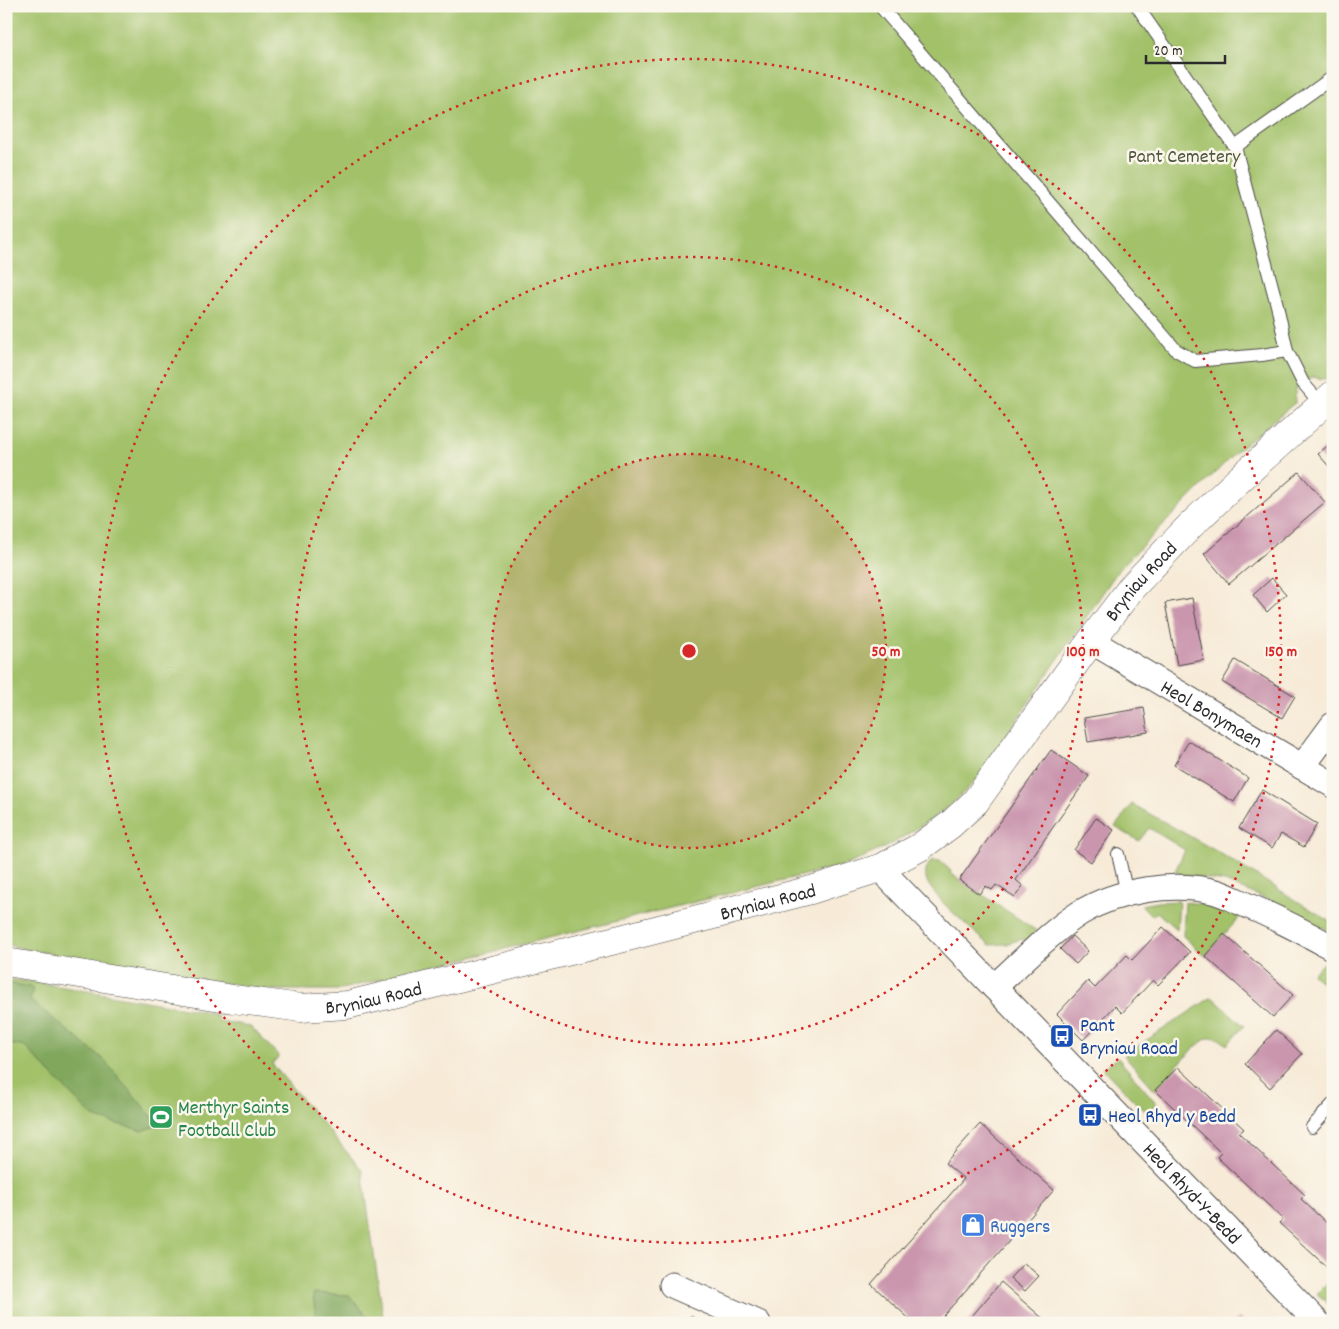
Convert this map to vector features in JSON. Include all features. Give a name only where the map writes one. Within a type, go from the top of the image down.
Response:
[{"type":"street","name":"Bryniau Road","points":[[6,962],[301,1008],[347,1005],[620,939],[801,892],[883,867],[920,847],[950,825],[975,802],[1132,587],[1190,526],[1327,400]]},
{"type":"street","name":"Heol Bonymaen","points":[[1091,641],[1333,785]]},
{"type":"street","points":[[1302,767],[1333,725]]},
{"type":"street","name":"Heol Rhyd-Y-Bedd","points":[[883,867],[890,879],[1318,1323]]},
{"type":"street","points":[[994,987],[1067,922],[1082,912],[1120,895],[1157,889],[1183,888],[1217,892],[1280,919],[1333,948]]},
{"type":"street","points":[[672,1285],[758,1323]]},
{"type":"lane","points":[[880,6],[1176,350],[1196,361],[1287,351]]},
{"type":"lane","points":[[1137,6],[1235,147],[1287,351],[1304,383],[1327,400]]},
{"type":"lane","points":[[1235,147],[1333,77]]},
{"type":"lane","points":[[1118,854],[1127,894]]},
{"type":"lane","points":[[1312,1127],[1333,1104]]},
{"type":"green space","name":"Pant Cemetery","points":[[6,6],[1333,6],[1333,376],[1325,379],[1312,377],[1295,390],[1296,402],[1240,448],[1119,569],[976,780],[955,801],[930,820],[892,844],[849,864],[338,990],[267,990],[23,949],[6,944]]},
{"type":"green space","points":[[1132,804],[1218,852],[1333,923],[1333,933],[1271,901],[1225,882],[1179,874],[1175,871],[1185,850],[1149,828],[1139,841],[1115,827]]},
{"type":"green space","points":[[932,860],[940,861],[951,871],[950,873],[1037,931],[1025,941],[1021,939],[1007,944],[990,945],[943,903],[929,885],[926,873]]},
{"type":"green space","points":[[1179,901],[1177,930],[1157,912],[1152,916],[1141,905],[1157,902]]},
{"type":"green space","points":[[1185,902],[1210,905],[1240,917],[1205,956],[1183,936]]},
{"type":"green space","points":[[1325,961],[1333,964],[1333,981],[1327,987],[1312,974]]},
{"type":"green space","name":"Merthyr Saints Football Club","points":[[6,979],[35,982],[208,1012],[217,1016],[219,1021],[250,1026],[279,1056],[272,1064],[362,1170],[384,1323],[6,1323]]},
{"type":"green space","points":[[6,983],[33,987],[30,1000],[104,1060],[159,1125],[142,1131],[93,1117],[25,1047],[6,1043]]},
{"type":"green space","points":[[1212,997],[1244,1026],[1227,1045],[1217,1038],[1204,1040],[1155,1090],[1124,1055]]},
{"type":"green space","points":[[1118,1058],[1157,1104],[1146,1113],[1102,1068]]},
{"type":"green space","points":[[1333,1278],[1333,1308],[1317,1294]]},
{"type":"green space","points":[[313,1293],[349,1295],[373,1323],[316,1323]]},
{"type":"building","points":[[1333,441],[1333,471],[1318,454]]},
{"type":"building","points":[[1299,472],[1325,502],[1229,584],[1204,554]]},
{"type":"building","points":[[1272,578],[1286,594],[1267,612],[1253,595]]},
{"type":"building","points":[[1192,598],[1204,660],[1177,665],[1165,603]]},
{"type":"building","points":[[1235,660],[1295,696],[1282,718],[1222,682]]},
{"type":"building","points":[[1144,708],[1148,732],[1088,742],[1084,718]]},
{"type":"building","points":[[1189,741],[1248,778],[1234,802],[1174,765]]},
{"type":"building","points":[[1051,750],[1089,776],[1016,880],[1023,886],[1015,897],[996,885],[992,890],[986,886],[979,894],[959,880]]},
{"type":"building","points":[[1262,790],[1317,824],[1304,847],[1281,834],[1272,848],[1239,828]]},
{"type":"building","points":[[1096,818],[1114,830],[1091,862],[1074,850]]},
{"type":"building","points":[[1333,854],[1333,866],[1328,863]]},
{"type":"building","points":[[1163,927],[1190,952],[1158,985],[1153,980],[1122,1013],[1115,1006],[1083,1040],[1057,1014],[1088,981],[1095,988],[1127,955],[1132,960]]},
{"type":"building","points":[[1224,934],[1293,995],[1273,1017],[1205,956]]},
{"type":"building","points":[[1072,936],[1088,951],[1076,964],[1060,949]]},
{"type":"building","points":[[1276,1030],[1302,1054],[1270,1088],[1245,1064]]},
{"type":"building","points":[[1178,1067],[1244,1129],[1239,1133],[1305,1195],[1301,1199],[1333,1229],[1333,1265],[1329,1269],[1279,1223],[1283,1219],[1217,1157],[1221,1153],[1155,1090]]},
{"type":"building","points":[[980,1124],[1054,1190],[937,1323],[914,1323],[871,1284],[964,1179],[945,1163]]},
{"type":"building","points":[[1024,1263],[1039,1276],[1025,1291],[1010,1278]]},
{"type":"building","points":[[1001,1282],[1048,1323],[966,1323]]},
{"type":"building","points":[[690,1316],[705,1323],[687,1323]]},
{"type":"building","points":[[1239,1318],[1244,1323],[1233,1323]]},
{"type":"place","name":"Pant Bryniau Road","points":[[1062,1036]]},
{"type":"place","name":"Heol Rhyd y Bedd","points":[[1090,1115]]},
{"type":"place","name":"Merthyr Saints Football Club","points":[[161,1117]]},
{"type":"place","name":"Ruggers","points":[[973,1225]]}]
